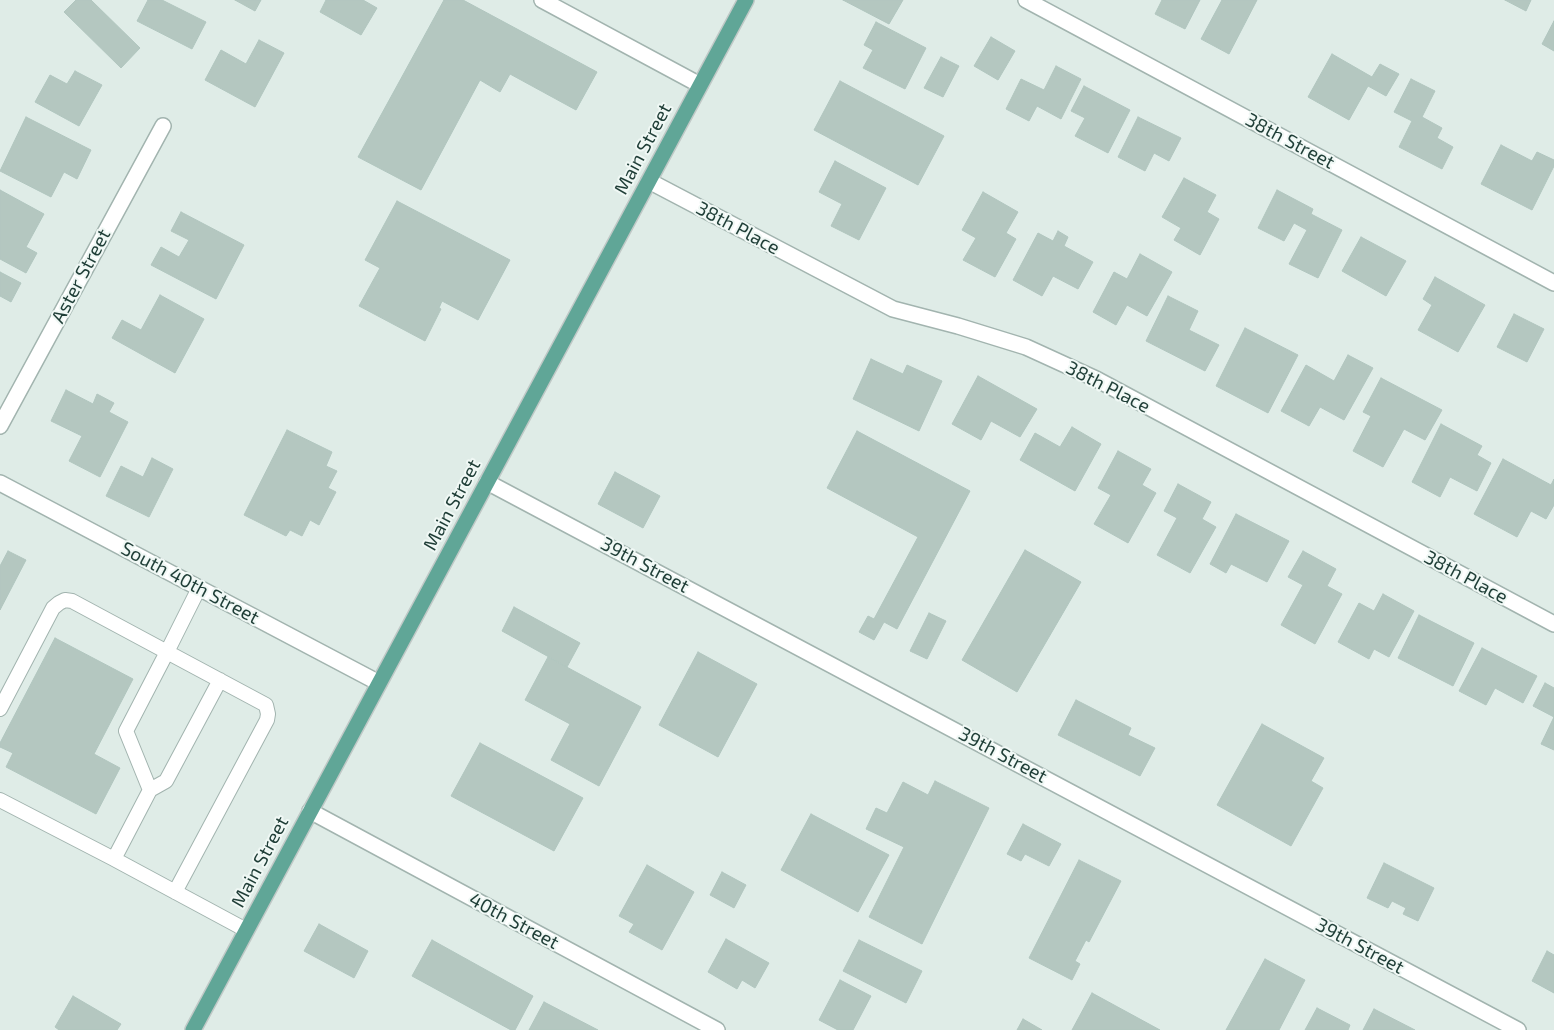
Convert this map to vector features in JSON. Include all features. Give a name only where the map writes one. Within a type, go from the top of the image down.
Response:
[{"type":"main road","name":"Main Street","points":[[192,1030],[746,0]]},
{"type":"street","points":[[542,0],[700,85]]},
{"type":"street","name":"38th Street","points":[[1026,0],[1554,283]]},
{"type":"street","name":"Aster Street","points":[[0,426],[163,126]]},
{"type":"street","name":"38th Place","points":[[649,181],[893,309],[958,326],[1026,347],[1096,379],[1554,624]]},
{"type":"street","name":"39th Street","points":[[487,482],[1518,1030]]},
{"type":"street","name":"South 40th Street","points":[[0,483],[380,683]]},
{"type":"street","name":"40th Street","points":[[310,811],[717,1030]]},
{"type":"lane","points":[[150,790],[126,730],[200,588]]},
{"type":"lane","points":[[0,709],[54,608],[66,600],[72,601],[262,702],[268,710],[267,720],[175,892]]},
{"type":"lane","points":[[114,860],[150,790],[166,781],[220,680]]},
{"type":"lane","points":[[0,800],[246,930]]},
{"type":"building","points":[[76,0],[91,0],[140,48],[121,68],[64,12]]},
{"type":"building","points":[[148,0],[162,0],[206,22],[192,49],[137,21]]},
{"type":"building","points":[[235,0],[261,0],[255,11]]},
{"type":"building","points":[[326,0],[363,0],[377,8],[361,35],[320,12]]},
{"type":"building","points":[[444,0],[463,0],[597,72],[576,110],[510,74],[500,92],[480,80],[421,190],[358,157]]},
{"type":"building","points":[[843,0],[903,0],[889,24]]},
{"type":"building","points":[[1162,0],[1200,0],[1185,29],[1155,14]]},
{"type":"building","points":[[1222,0],[1257,0],[1229,54],[1201,39]]},
{"type":"building","points":[[1505,0],[1531,0],[1526,11]]},
{"type":"building","points":[[1554,21],[1554,51],[1542,44]]},
{"type":"building","points":[[876,22],[926,48],[905,89],[863,68],[873,50],[864,45]]},
{"type":"building","points":[[991,37],[1015,51],[998,80],[974,66]]},
{"type":"building","points":[[259,40],[284,53],[255,107],[205,80],[221,50],[246,64]]},
{"type":"building","points":[[1332,54],[1372,77],[1380,64],[1399,74],[1386,96],[1368,86],[1349,120],[1308,97]]},
{"type":"building","points":[[941,57],[959,66],[943,97],[924,88]]},
{"type":"building","points":[[1056,66],[1081,79],[1061,119],[1037,106],[1029,121],[1006,109],[1021,79],[1044,90]]},
{"type":"building","points":[[75,71],[102,85],[79,126],[35,102],[50,75],[67,84]]},
{"type":"building","points":[[1411,79],[1435,91],[1422,117],[1442,128],[1437,138],[1453,147],[1442,169],[1399,147],[1412,121],[1394,112]]},
{"type":"building","points":[[840,81],[944,136],[918,185],[814,130]]},
{"type":"building","points":[[1084,86],[1130,110],[1108,153],[1075,136],[1085,118],[1071,111]]},
{"type":"building","points":[[26,117],[91,150],[77,179],[64,172],[51,197],[0,171]]},
{"type":"building","points":[[1138,117],[1181,138],[1169,161],[1154,153],[1145,171],[1118,157]]},
{"type":"building","points":[[1501,145],[1532,161],[1537,152],[1554,160],[1554,166],[1532,210],[1481,184]]},
{"type":"building","points":[[835,161],[886,188],[859,240],[831,226],[842,204],[819,192]]},
{"type":"building","points":[[1184,178],[1216,195],[1207,212],[1219,219],[1200,255],[1174,240],[1181,228],[1162,217]]},
{"type":"building","points":[[0,190],[44,214],[26,247],[37,253],[26,273],[0,259]]},
{"type":"building","points":[[1277,190],[1313,209],[1311,214],[1342,230],[1318,278],[1289,264],[1307,230],[1294,223],[1284,241],[1258,228]]},
{"type":"building","points":[[983,192],[1018,212],[1006,233],[1016,239],[995,277],[963,260],[976,238],[962,230]]},
{"type":"building","points":[[397,201],[510,260],[478,320],[442,301],[439,308],[441,309],[425,341],[359,306],[380,268],[365,260]]},
{"type":"building","points":[[181,212],[244,245],[216,299],[151,265],[161,247],[179,257],[189,240],[171,231]]},
{"type":"building","points":[[1058,231],[1068,237],[1064,246],[1093,262],[1078,289],[1053,276],[1042,296],[1013,280],[1038,233],[1053,241]]},
{"type":"building","points":[[1361,237],[1406,261],[1386,296],[1342,271]]},
{"type":"building","points":[[1140,254],[1172,272],[1147,316],[1127,305],[1116,325],[1093,312],[1114,272],[1127,279]]},
{"type":"building","points":[[0,272],[21,283],[11,302],[0,296]]},
{"type":"building","points":[[1435,277],[1485,305],[1458,352],[1418,330],[1432,305],[1423,299]]},
{"type":"building","points":[[160,295],[204,319],[175,373],[112,338],[122,320],[141,330]]},
{"type":"building","points":[[1168,296],[1198,311],[1189,330],[1219,345],[1205,371],[1146,341]]},
{"type":"building","points":[[1514,314],[1544,329],[1527,362],[1497,347]]},
{"type":"building","points":[[1245,328],[1298,355],[1268,413],[1216,386]]},
{"type":"building","points":[[1348,355],[1373,368],[1344,420],[1320,407],[1309,426],[1281,411],[1306,365],[1334,381]]},
{"type":"building","points":[[871,359],[903,374],[907,365],[942,381],[919,431],[853,399]]},
{"type":"building","points":[[978,376],[1037,409],[1020,437],[991,421],[981,440],[952,424]]},
{"type":"building","points":[[1381,378],[1442,410],[1425,440],[1404,429],[1383,467],[1353,451],[1371,416],[1363,412]]},
{"type":"building","points":[[66,390],[93,404],[97,394],[114,403],[109,412],[128,422],[100,477],[69,461],[82,436],[51,421]]},
{"type":"building","points":[[1441,424],[1482,446],[1477,455],[1491,463],[1477,491],[1450,477],[1440,497],[1412,482]]},
{"type":"building","points":[[1072,427],[1101,444],[1075,491],[1020,460],[1035,433],[1060,447]]},
{"type":"building","points":[[287,430],[332,452],[326,466],[337,471],[328,488],[336,492],[319,525],[310,520],[302,536],[290,530],[286,536],[244,515]]},
{"type":"building","points":[[857,431],[970,491],[897,629],[884,622],[874,640],[859,632],[868,616],[874,619],[918,537],[827,488]]},
{"type":"building","points":[[1118,451],[1151,469],[1142,485],[1156,493],[1128,543],[1094,524],[1111,495],[1098,488]]},
{"type":"building","points":[[152,458],[173,469],[149,517],[106,496],[121,466],[143,477]]},
{"type":"building","points":[[1503,459],[1551,485],[1554,479],[1554,505],[1546,519],[1531,511],[1517,537],[1474,514]]},
{"type":"building","points":[[615,472],[660,496],[643,528],[598,504]]},
{"type":"building","points":[[1178,484],[1211,502],[1202,519],[1216,527],[1190,573],[1157,555],[1177,518],[1164,511]]},
{"type":"building","points":[[1236,514],[1289,541],[1267,582],[1231,564],[1226,573],[1210,564]]},
{"type":"building","points":[[1025,550],[1081,582],[1017,692],[962,660]]},
{"type":"building","points":[[8,551],[26,560],[0,610],[0,566]]},
{"type":"building","points":[[1303,551],[1336,569],[1327,586],[1342,594],[1315,644],[1281,625],[1303,585],[1288,577]]},
{"type":"building","points":[[1383,594],[1414,611],[1389,657],[1374,649],[1369,659],[1338,642],[1359,603],[1374,611]]},
{"type":"building","points":[[514,607],[580,643],[567,667],[502,631]]},
{"type":"building","points":[[929,613],[946,621],[927,659],[910,651]]},
{"type":"building","points":[[1419,615],[1474,643],[1453,686],[1398,658]]},
{"type":"building","points":[[55,638],[133,679],[94,754],[120,768],[96,814],[6,767],[13,753],[0,747],[0,743]]},
{"type":"building","points":[[1482,648],[1537,676],[1523,703],[1495,688],[1486,705],[1459,691]]},
{"type":"building","points":[[698,652],[757,684],[718,757],[659,725]]},
{"type":"building","points":[[548,657],[641,707],[599,786],[551,760],[570,724],[525,700]]},
{"type":"building","points":[[1545,683],[1554,688],[1554,717],[1533,706]]},
{"type":"building","points":[[1076,700],[1131,728],[1128,735],[1155,748],[1140,776],[1058,735]]},
{"type":"building","points":[[1554,717],[1554,750],[1541,744]]},
{"type":"building","points":[[1262,724],[1324,758],[1311,781],[1323,788],[1291,846],[1217,805]]},
{"type":"building","points":[[480,743],[583,798],[554,851],[451,796]]},
{"type":"building","points":[[935,781],[989,808],[922,944],[869,917],[904,847],[866,829],[876,808],[887,813],[903,782],[928,795]]},
{"type":"building","points":[[811,814],[889,855],[858,912],[781,870]]},
{"type":"building","points":[[1023,824],[1061,844],[1049,866],[1025,854],[1021,861],[1007,854]]},
{"type":"building","points":[[1079,860],[1121,881],[1089,942],[1086,940],[1075,961],[1080,964],[1072,980],[1029,958]]},
{"type":"building","points":[[1384,863],[1434,888],[1418,921],[1403,914],[1406,908],[1392,901],[1388,908],[1367,898]]},
{"type":"building","points":[[647,865],[694,892],[662,950],[629,932],[634,924],[619,916]]},
{"type":"building","points":[[722,872],[746,885],[734,908],[710,895]]},
{"type":"building","points":[[319,924],[368,951],[354,978],[304,951]]},
{"type":"building","points":[[726,939],[769,963],[755,988],[742,980],[737,989],[708,972]]},
{"type":"building","points":[[432,940],[533,996],[515,1030],[511,1030],[412,976]]},
{"type":"building","points":[[859,940],[922,971],[906,1003],[843,971]]},
{"type":"building","points":[[1547,951],[1554,955],[1554,993],[1532,981]]},
{"type":"building","points":[[1265,959],[1305,980],[1279,1030],[1226,1030]]},
{"type":"building","points":[[840,980],[871,996],[853,1030],[838,1030],[819,1020]]},
{"type":"building","points":[[1092,993],[1160,1030],[1072,1030]]},
{"type":"building","points":[[73,996],[121,1024],[117,1030],[59,1030],[55,1027]]},
{"type":"building","points":[[544,1002],[598,1030],[529,1030]]},
{"type":"building","points":[[1317,1008],[1350,1025],[1348,1030],[1305,1030]]},
{"type":"building","points":[[1374,1009],[1415,1030],[1363,1030]]},
{"type":"building","points":[[1023,1019],[1042,1030],[1017,1030]]}]
